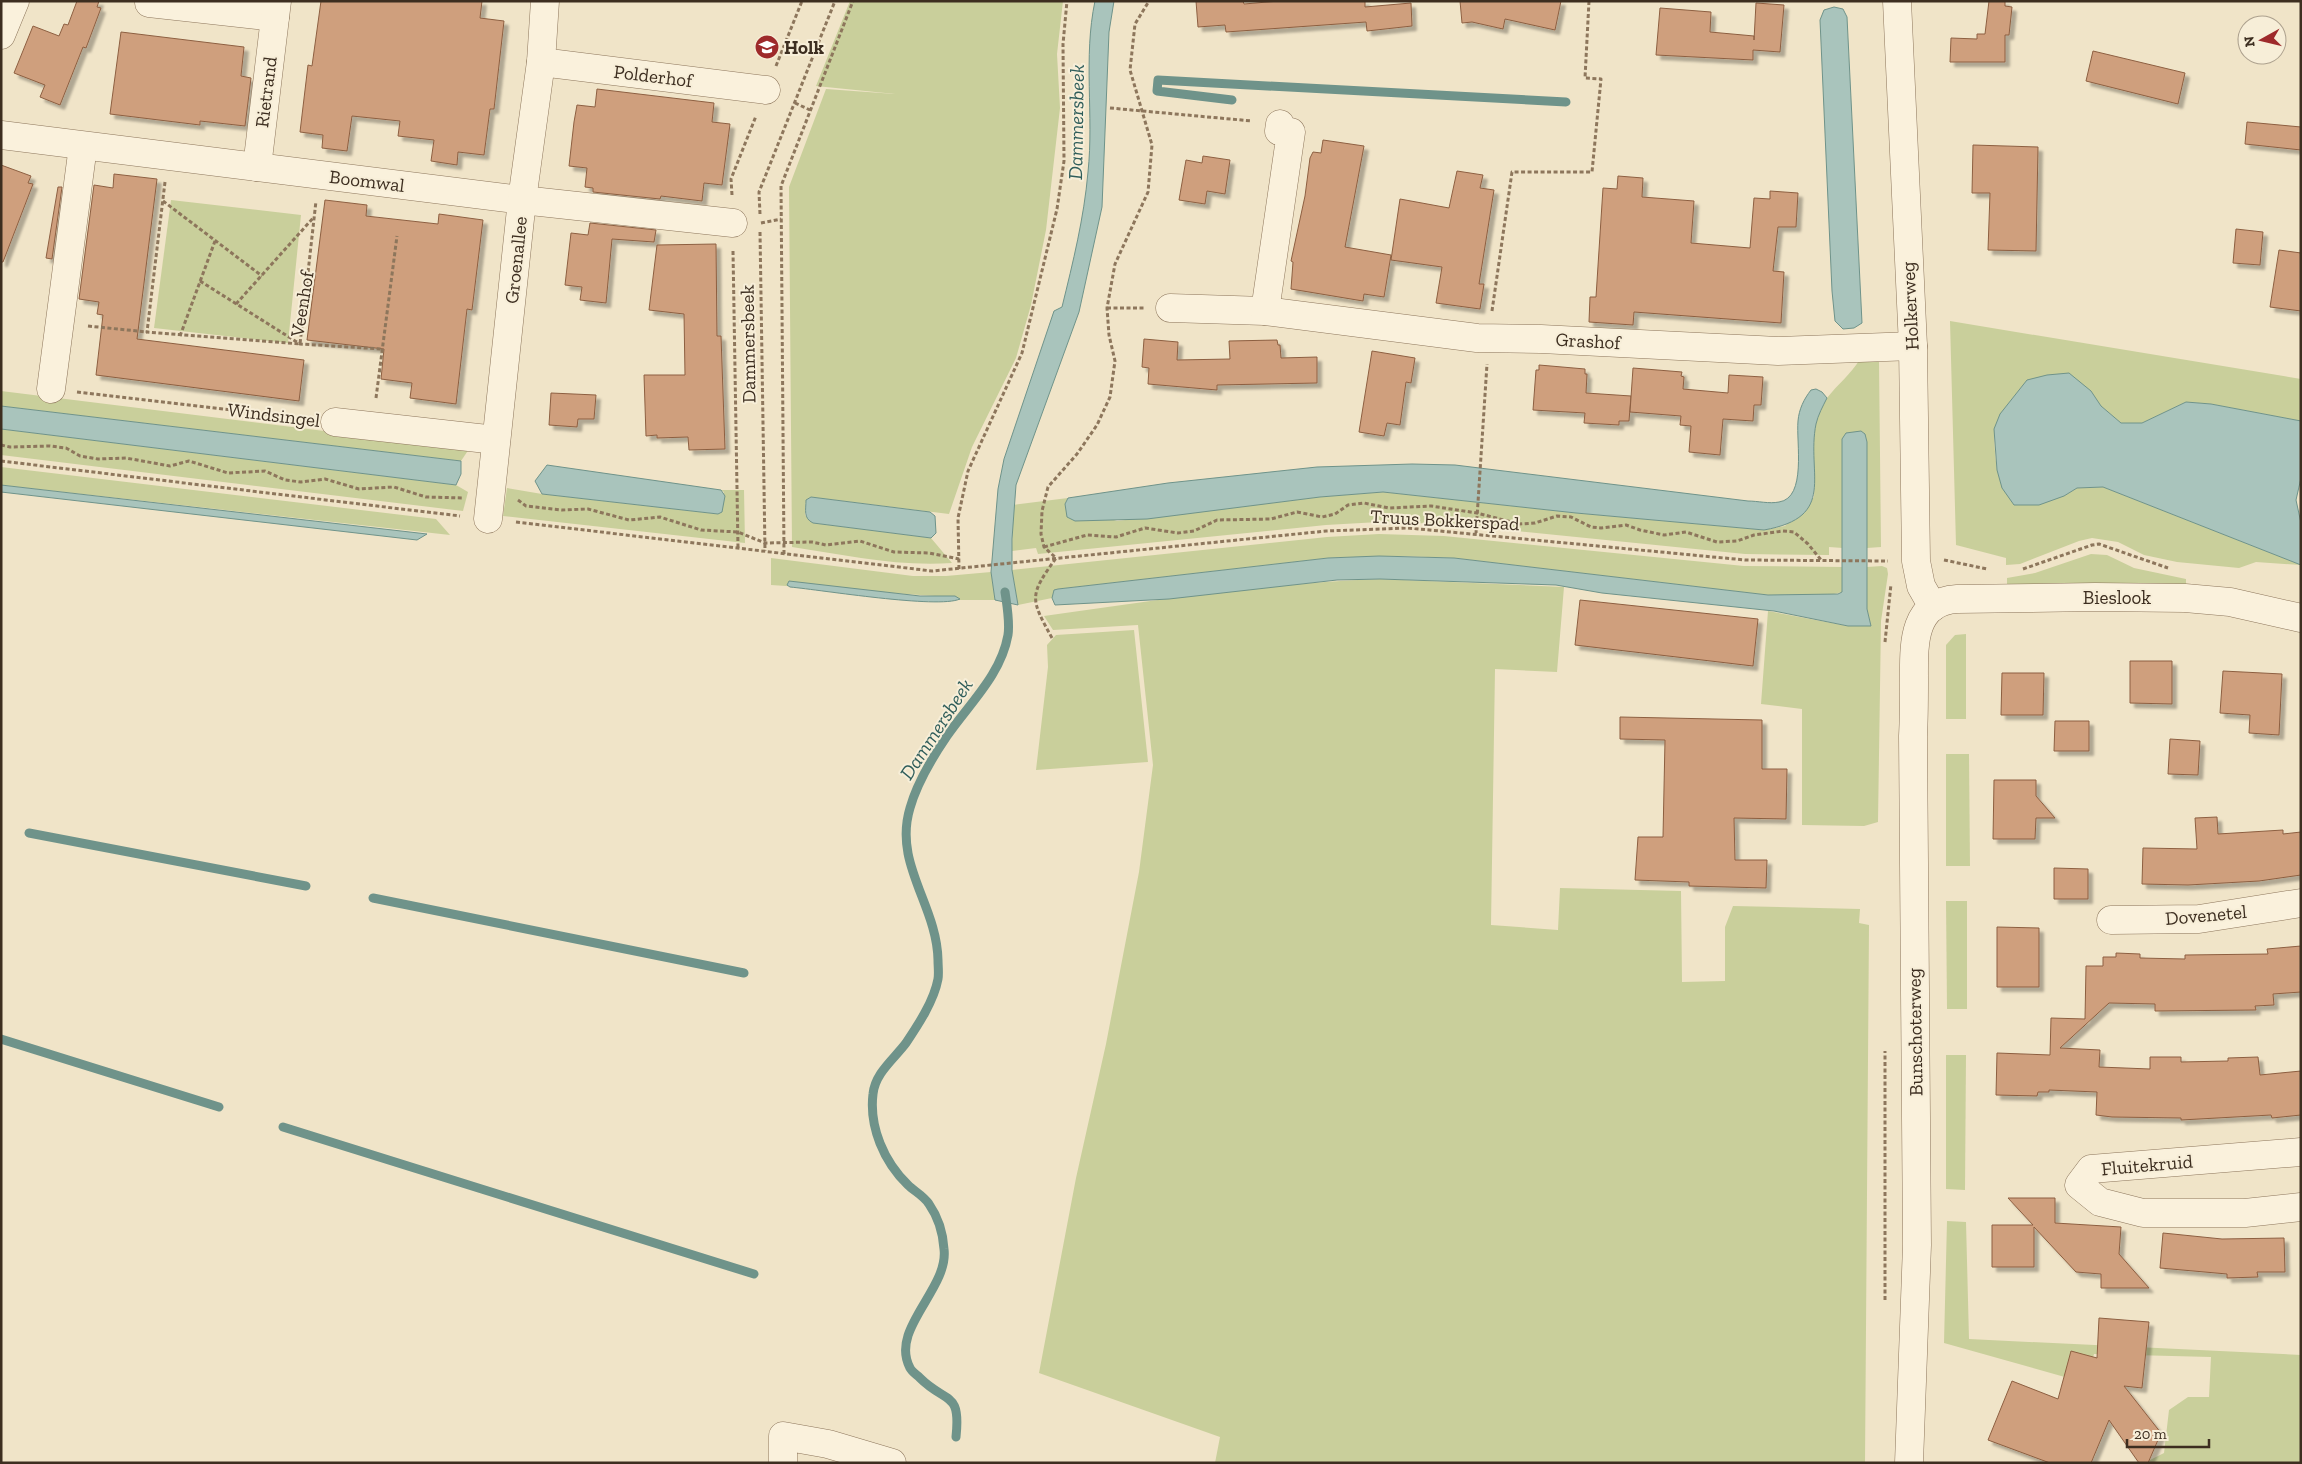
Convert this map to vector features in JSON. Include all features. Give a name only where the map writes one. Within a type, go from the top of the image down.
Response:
[{"type":"street","points":[[1,35],[15,1]]},
{"type":"street","name":"Groenallee","points":[[489,508],[522,200],[541,62],[545,1]]},
{"type":"street","name":"Holkerweg","points":[[1897,1],[1913,346],[1916,561],[1921,586],[1933,607]]},
{"type":"street","name":"Rietrand","points":[[149,3],[276,9],[257,167]]},
{"type":"street","name":"Polderhof","points":[[541,62],[770,79]]},
{"type":"street","points":[[1265,311],[1291,132],[1279,131],[1280,124]]},
{"type":"street","name":"Boomwal","points":[[1,135],[522,200],[733,223]]},
{"type":"street","points":[[51,389],[83,146]]},
{"type":"street","name":"Grashof","points":[[1170,308],[1265,311],[1489,338],[1778,351],[1913,346]]},
{"type":"street","name":"Windsingel","points":[[335,422],[496,440]]},
{"type":"street","name":"Bieslook","points":[[1933,607],[1940,602],[1958,599],[2185,598],[2230,602],[2301,618]]},
{"type":"street","name":"Bunschoterweg","points":[[1909,1463],[1917,1245],[1914,653],[1917,628],[1924,616],[1933,607]]},
{"type":"street","name":"Dovenetel","points":[[2112,920],[2199,919],[2301,903]]},
{"type":"street","name":"Fluitekruid","points":[[2301,1152],[2091,1169],[2080,1185],[2100,1202],[2143,1213],[2245,1213],[2301,1207]]},
{"type":"street","points":[[783,1463],[783,1436],[828,1444],[892,1463]]},
{"type":"path","points":[[770,79],[802,1]]},
{"type":"path","name":"Dammersbeek","points":[[765,551],[760,192],[835,1]]},
{"type":"path","points":[[784,554],[781,186],[853,1]]},
{"type":"path","points":[[959,569],[958,518],[968,471],[1022,353],[1057,209],[1064,161],[1063,44],[1067,1]]},
{"type":"path","points":[[1052,638],[1035,608],[1036,588],[1056,558],[1044,547],[1041,534],[1042,511],[1048,487],[1078,454],[1097,425],[1110,398],[1115,361],[1109,335],[1107,308],[1115,264],[1148,192],[1152,145],[1130,70],[1135,24],[1149,1]]},
{"type":"path","points":[[1476,533],[1489,338],[1512,172],[1592,172],[1601,79],[1585,78],[1589,1]]},
{"type":"path","points":[[795,104],[810,110]]},
{"type":"path","points":[[1110,108],[1280,124]]},
{"type":"path","name":"Dammersbeek","points":[[738,548],[731,179],[756,115]]},
{"type":"path","points":[[147,332],[168,156]]},
{"type":"path","name":"Veenhof","points":[[60,323],[180,336],[300,344],[319,175]]},
{"type":"path","points":[[163,201],[262,276]]},
{"type":"path","points":[[236,304],[314,216]]},
{"type":"path","points":[[372,426],[397,236]]},
{"type":"path","points":[[180,336],[215,241]]},
{"type":"path","points":[[200,281],[300,344],[382,349]]},
{"type":"path","points":[[1107,308],[1170,308]]},
{"type":"path","name":"Windsingel","points":[[51,389],[335,422]]},
{"type":"path","points":[[1,445],[10,448],[50,446],[66,448],[80,456],[98,459],[126,458],[170,466],[189,461],[228,473],[265,470],[285,480],[301,482],[325,479],[359,488],[394,487],[426,497],[489,508],[517,499],[526,506],[562,510],[588,509],[629,520],[660,517],[701,530],[738,532],[765,543],[812,542],[826,545],[860,541],[894,552],[929,553],[959,559]]},
{"type":"path","points":[[1044,547],[1086,535],[1116,537],[1145,528],[1178,533],[1194,531],[1217,520],[1271,519],[1297,512],[1322,516],[1335,514],[1348,505],[1364,503],[1389,508],[1431,506],[1477,513],[1519,524],[1535,523],[1558,516],[1571,517],[1591,527],[1601,528],[1626,525],[1664,535],[1686,532],[1717,542],[1737,541],[1754,535],[1783,531],[1794,532],[1808,544],[1822,561]]},
{"type":"path","name":"Truus Bokkerspad","points":[[966,568],[1348,529],[1408,528],[1745,560],[1894,561]]},
{"type":"path","points":[[2021,569],[2099,544],[2144,562],[2176,570]]},
{"type":"path","points":[[1945,560],[1996,571]]},
{"type":"green space","points":[[850,1],[1063,1],[1057,54],[1060,108],[1046,230],[1031,305],[1016,358],[972,447],[949,514],[811,497],[806,500],[805,515],[813,523],[931,538],[952,563],[892,562],[792,547],[789,187],[826,89],[895,94],[816,86]]},
{"type":"green space","points":[[171,200],[301,215],[288,343],[154,328]]},
{"type":"green space","points":[[1950,321],[2301,379],[2301,421],[2211,404],[2186,402],[2142,423],[2121,423],[2101,406],[2091,391],[2013,398],[1997,424],[1995,448],[1997,470],[2064,496],[2077,488],[2103,487],[2301,565],[2256,562],[2239,568],[2177,562],[2144,555],[2118,542],[2092,538],[2079,541],[2020,564],[2006,565],[2006,558],[1956,545]]},
{"type":"green space","points":[[1874,358],[1879,362],[1881,547],[1867,548],[1867,442],[1865,434],[1843,525],[1843,548],[1829,547],[1829,555],[1745,554],[1446,524],[1379,522],[1326,525],[1038,554],[1036,548],[1012,551],[1013,505],[1068,498],[1065,504],[1117,521],[1320,497],[1383,492],[1576,513],[1764,530],[1785,526],[1814,497],[1815,433],[1821,408],[1827,398],[1860,359]]},
{"type":"green space","points":[[1,391],[469,449],[461,461],[1,406]]},
{"type":"green space","points":[[1,429],[456,485],[468,492],[463,511],[1,455]]},
{"type":"green space","points":[[1,467],[436,519],[450,535],[1,485]]},
{"type":"green space","points":[[507,488],[542,494],[718,514],[724,492],[721,490],[744,490],[745,543],[503,516]]},
{"type":"green space","points":[[1379,534],[1444,536],[1744,566],[1843,567],[1842,592],[1830,595],[1768,595],[1454,558],[1403,556],[1328,558],[1058,589],[1054,590],[1052,598],[1018,605],[1012,570],[1327,537]]},
{"type":"green space","points":[[2091,554],[2107,555],[2134,568],[2186,579],[2186,588],[2007,588],[2007,578],[2035,573]]},
{"type":"green space","points":[[771,558],[913,576],[946,576],[991,572],[995,600],[959,600],[935,596],[771,585]]},
{"type":"green space","points":[[1882,566],[1887,568],[1888,574],[1881,621],[1878,822],[1864,826],[1802,825],[1802,709],[1761,704],[1768,611],[1848,626],[1871,626],[1867,609],[1867,567]]},
{"type":"green space","points":[[1380,579],[1564,587],[1557,672],[1495,669],[1491,925],[1558,930],[1560,888],[1681,891],[1682,982],[1725,981],[1725,927],[1733,906],[1860,909],[1859,923],[1869,925],[1865,1463],[1215,1463],[1220,1437],[1039,1373],[1076,1178],[1106,1044],[1139,872],[1153,765],[1138,625],[1053,630],[1044,616],[1254,588]]},
{"type":"green space","points":[[1134,630],[1148,762],[1036,770],[1048,667],[1047,645],[1056,635]]},
{"type":"green space","points":[[1966,634],[1966,719],[1946,719],[1946,645],[1955,635]]},
{"type":"green space","points":[[1946,754],[1969,754],[1970,866],[1946,866]]},
{"type":"green space","points":[[1946,901],[1967,901],[1967,1009],[1947,1009]]},
{"type":"green space","points":[[1946,1055],[1966,1055],[1965,1190],[1946,1189]]},
{"type":"green space","points":[[1947,1221],[1966,1222],[1969,1339],[2301,1355],[2301,1463],[2144,1463],[2164,1453],[2169,1410],[2188,1397],[2209,1397],[2211,1357],[2094,1354],[2086,1383],[1944,1343]]},
{"type":"water","points":[[1095,1],[1114,1],[1109,32],[1102,207],[1079,312],[1016,485],[1012,570],[1018,605],[995,600],[991,572],[998,489],[1004,459],[1054,311],[1062,307],[1078,240],[1090,151],[1089,65]]},
{"type":"water","points":[[1834,7],[1843,9],[1847,17],[1862,323],[1854,328],[1843,329],[1835,321],[1832,291],[1820,20],[1824,10]]},
{"type":"water","points":[[2069,373],[2091,391],[2101,406],[2121,423],[2142,423],[2186,402],[2211,404],[2301,421],[2301,478],[2296,500],[2301,523],[2301,565],[2103,487],[2077,488],[2064,496],[2039,505],[2014,505],[2002,488],[1997,470],[1994,429],[2000,414],[2027,380],[2047,375]]},
{"type":"water","points":[[1816,389],[1827,398],[1816,424],[1814,491],[1810,504],[1802,515],[1787,524],[1764,530],[1576,513],[1383,492],[1320,497],[1147,519],[1075,521],[1067,517],[1065,504],[1068,498],[1168,483],[1317,467],[1412,464],[1455,465],[1748,501],[1779,502],[1788,498],[1794,491],[1798,468],[1799,412],[1808,393]]},
{"type":"water","points":[[1,406],[461,461],[461,474],[456,485],[1,429]]},
{"type":"water","points":[[1861,431],[1865,434],[1867,442],[1867,609],[1871,626],[1848,626],[1774,611],[1602,593],[1556,585],[1380,579],[1337,580],[1169,599],[1055,605],[1052,598],[1054,590],[1058,589],[1328,558],[1379,556],[1454,558],[1768,595],[1838,594],[1842,592],[1842,439],[1846,433]]},
{"type":"water","points":[[547,465],[721,490],[725,496],[722,512],[718,514],[542,494],[535,481]]},
{"type":"water","points":[[1,485],[427,534],[417,540],[1,492]]},
{"type":"water","points":[[811,497],[930,512],[935,516],[936,533],[931,538],[813,523],[808,519],[806,513],[806,500]]},
{"type":"water","points":[[789,581],[920,596],[955,596],[960,599],[929,602],[879,598],[790,587],[787,585]]},
{"type":"building","points":[[77,1],[99,1],[97,7],[101,8],[86,48],[83,47],[60,105],[40,97],[45,85],[14,73],[33,26],[59,36],[64,24],[68,25]]},
{"type":"building","points":[[321,1],[482,1],[480,18],[504,21],[494,109],[490,109],[484,155],[458,152],[457,165],[431,161],[434,140],[398,136],[400,121],[352,116],[347,151],[322,148],[323,135],[300,132],[308,65],[312,66]]},
{"type":"building","points":[[1196,1],[1243,1],[1244,4],[1279,1],[1365,1],[1365,7],[1411,3],[1412,26],[1367,31],[1366,22],[1226,32],[1225,25],[1198,27]]},
{"type":"building","points":[[1460,1],[1561,1],[1555,30],[1505,19],[1503,29],[1472,22],[1462,23]]},
{"type":"building","points":[[1989,1],[2005,1],[2005,6],[2012,7],[2009,35],[2005,35],[2005,62],[1950,62],[1951,38],[1977,39],[1977,34],[1985,34]]},
{"type":"building","points":[[1756,3],[1784,5],[1780,52],[1753,50],[1753,60],[1656,55],[1660,8],[1711,12],[1710,32],[1754,36],[1754,40]]},
{"type":"building","points":[[121,32],[244,47],[241,76],[251,78],[245,126],[200,121],[200,125],[110,114]]},
{"type":"building","points":[[2093,51],[2185,73],[2178,104],[2086,81]]},
{"type":"building","points":[[597,89],[714,103],[712,122],[730,124],[722,185],[704,183],[702,201],[661,196],[660,199],[593,192],[593,188],[585,187],[587,168],[569,166],[574,122],[577,105],[595,107]]},
{"type":"building","points":[[2247,122],[2301,127],[2301,150],[2245,144]]},
{"type":"building","points":[[1323,140],[1364,146],[1345,247],[1391,255],[1384,297],[1364,294],[1363,301],[1291,289],[1293,262],[1291,261],[1305,196],[1310,158],[1313,152],[1321,153]]},
{"type":"building","points":[[1973,145],[2038,147],[2036,251],[1988,250],[1990,193],[1972,193]]},
{"type":"building","points":[[1203,156],[1230,160],[1225,194],[1207,191],[1205,204],[1179,200],[1186,160],[1202,163]]},
{"type":"building","points":[[1,165],[31,176],[28,183],[33,184],[3,262],[1,262]]},
{"type":"building","points":[[1457,171],[1483,175],[1480,188],[1494,190],[1479,284],[1484,284],[1480,309],[1436,303],[1442,267],[1391,260],[1400,199],[1449,208]]},
{"type":"building","points":[[114,174],[157,179],[137,339],[304,360],[299,401],[96,375],[103,315],[97,314],[99,302],[79,299],[94,185],[113,188]]},
{"type":"building","points":[[1618,176],[1643,178],[1642,197],[1694,201],[1691,243],[1750,248],[1754,198],[1770,199],[1770,191],[1798,193],[1796,227],[1778,227],[1773,271],[1784,272],[1781,323],[1634,312],[1633,325],[1589,322],[1590,297],[1596,297],[1603,188],[1617,189]]},
{"type":"building","points":[[58,187],[62,187],[52,259],[46,258]]},
{"type":"building","points":[[325,200],[367,205],[366,216],[438,224],[439,214],[483,220],[472,310],[467,309],[456,404],[410,398],[412,383],[381,379],[384,349],[307,340]]},
{"type":"building","points":[[590,223],[656,230],[654,242],[612,239],[606,303],[580,300],[582,287],[565,285],[571,233],[588,235]]},
{"type":"building","points":[[2236,229],[2263,232],[2260,265],[2233,263]]},
{"type":"building","points":[[716,244],[717,336],[721,336],[725,449],[689,450],[688,437],[657,438],[657,435],[646,436],[644,375],[685,375],[684,314],[649,310],[657,245]]},
{"type":"building","points":[[2279,250],[2301,253],[2301,311],[2270,307]]},
{"type":"building","points":[[1144,339],[1178,342],[1177,360],[1230,359],[1229,341],[1277,340],[1278,345],[1280,345],[1281,358],[1317,357],[1317,383],[1217,385],[1217,390],[1148,384],[1149,368],[1142,367]]},
{"type":"building","points":[[1372,351],[1415,358],[1411,383],[1406,382],[1400,425],[1387,423],[1384,436],[1359,432]]},
{"type":"building","points":[[1539,365],[1585,369],[1585,374],[1587,374],[1586,393],[1631,396],[1629,421],[1619,421],[1619,425],[1584,423],[1585,413],[1533,410],[1536,370],[1539,370]]},
{"type":"building","points":[[1633,368],[1682,372],[1681,376],[1684,377],[1683,389],[1728,393],[1729,375],[1763,377],[1761,405],[1754,405],[1753,421],[1723,419],[1720,455],[1689,452],[1691,426],[1680,425],[1681,416],[1630,412]]},
{"type":"building","points":[[551,393],[596,395],[594,419],[578,419],[577,427],[549,425]]},
{"type":"building","points":[[1580,600],[1758,619],[1753,666],[1575,645]]},
{"type":"building","points":[[2130,661],[2172,661],[2172,704],[2130,703]]},
{"type":"building","points":[[2223,671],[2282,674],[2279,735],[2249,733],[2250,715],[2220,713]]},
{"type":"building","points":[[2002,673],[2044,673],[2043,715],[2001,715]]},
{"type":"building","points":[[1620,717],[1762,720],[1762,769],[1787,769],[1786,819],[1734,818],[1735,860],[1767,860],[1766,888],[1689,886],[1689,882],[1635,880],[1638,837],[1663,837],[1665,740],[1620,739]]},
{"type":"building","points":[[2055,721],[2089,721],[2089,751],[2054,751]]},
{"type":"building","points":[[2170,739],[2200,741],[2198,775],[2168,774]]},
{"type":"building","points":[[1994,780],[2036,780],[2036,796],[2055,818],[2036,818],[2035,839],[1993,839]]},
{"type":"building","points":[[2217,817],[2218,834],[2283,830],[2283,834],[2301,832],[2301,875],[2259,881],[2188,885],[2142,884],[2143,848],[2197,849],[2195,818]]},
{"type":"building","points":[[2054,868],[2088,869],[2088,899],[2054,899]]},
{"type":"building","points":[[1997,927],[2039,928],[2039,987],[1997,987]]},
{"type":"building","points":[[2301,946],[2301,992],[2273,994],[2274,1005],[2255,1006],[2256,1010],[2155,1011],[2155,1004],[2109,1003],[2060,1048],[2100,1050],[2099,1067],[2150,1069],[2150,1057],[2181,1057],[2181,1062],[2228,1061],[2228,1058],[2258,1057],[2260,1075],[2301,1071],[2301,1115],[2272,1118],[2271,1115],[2181,1120],[2181,1118],[2112,1117],[2096,1115],[2097,1092],[2049,1090],[2049,1092],[2038,1092],[2037,1096],[1996,1095],[1997,1053],[2050,1055],[2051,1018],[2085,1019],[2086,966],[2103,966],[2103,957],[2116,957],[2116,953],[2140,954],[2140,958],[2185,959],[2185,955],[2268,954],[2267,949]]},
{"type":"building","points":[[2008,1198],[2055,1198],[2055,1223],[2121,1227],[2119,1254],[2149,1288],[2101,1288],[2101,1274],[2076,1272],[2034,1227],[2034,1267],[1992,1267],[1992,1225],[2033,1225]]},
{"type":"building","points":[[2163,1233],[2222,1239],[2284,1238],[2285,1272],[2257,1272],[2258,1277],[2227,1278],[2227,1274],[2160,1268]]},
{"type":"building","points":[[2099,1318],[2149,1322],[2142,1388],[2124,1386],[2161,1433],[2148,1463],[2139,1463],[2109,1420],[2091,1463],[2050,1463],[1988,1440],[2012,1381],[2058,1399],[2071,1351],[2097,1358]]},
{"type":"waterway","points":[[1232,100],[1157,91],[1158,80],[1566,102]]},
{"type":"waterway","name":"Dammersbeek","points":[[956,1437],[957,1422],[954,1405],[912,1371],[906,1353],[907,1339],[913,1324],[938,1279],[943,1264],[944,1249],[941,1231],[935,1214],[927,1201],[899,1176],[885,1155],[876,1131],[872,1106],[874,1086],[877,1079],[916,1028],[933,996],[938,979],[936,940],[911,866],[907,848],[906,828],[910,808],[921,780],[936,753],[999,663],[1009,630],[1005,592]]},
{"type":"waterway","points":[[29,833],[306,886]]},
{"type":"waterway","points":[[373,898],[744,973]]},
{"type":"waterway","points":[[1,1039],[219,1107]]},
{"type":"waterway","points":[[283,1127],[754,1274]]},
{"type":"place","name":"Holk","points":[[767,47]]}]
